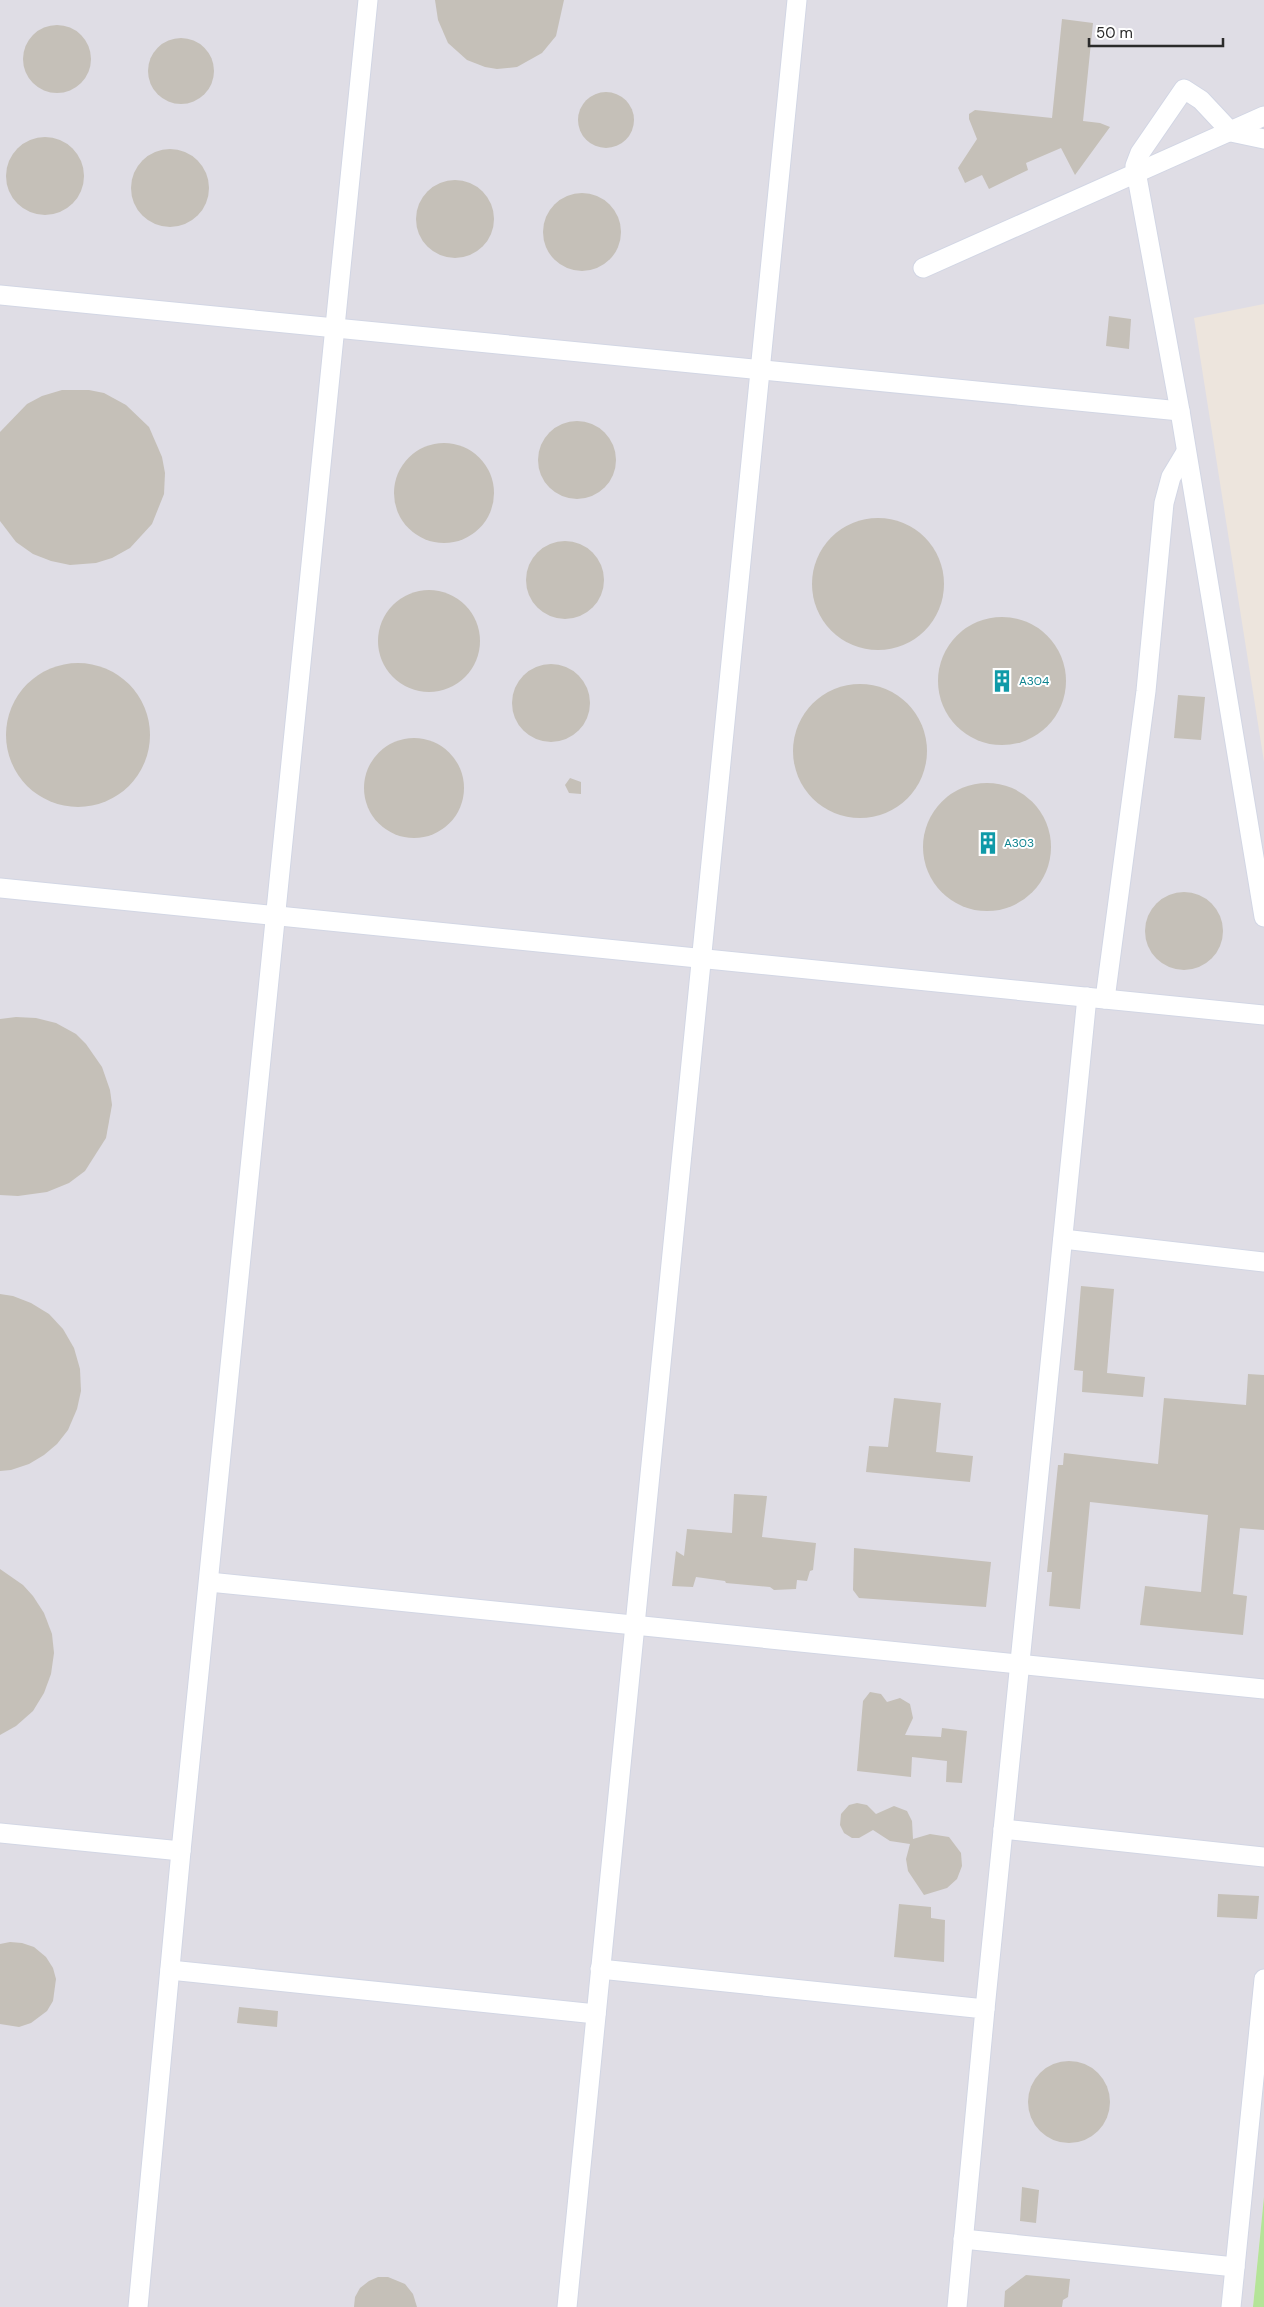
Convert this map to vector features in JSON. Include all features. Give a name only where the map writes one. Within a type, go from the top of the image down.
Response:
[{"type":"lane","points":[[138,2307],[181,1851],[368,0]]},
{"type":"lane","points":[[567,2307],[797,0]]},
{"type":"lane","points":[[1264,139],[1231,132],[1201,100],[1184,89],[1140,153],[1135,174],[1180,411],[1264,918]]},
{"type":"lane","points":[[923,268],[1264,116]]},
{"type":"lane","points":[[0,295],[336,326],[760,371],[1180,411]]},
{"type":"lane","points":[[957,2307],[985,2009],[1063,1239],[1096,998],[1146,691],[1164,504],[1171,477],[1186,452]]},
{"type":"lane","points":[[0,888],[1264,1015]]},
{"type":"lane","points":[[1063,1239],[1264,1262]]},
{"type":"lane","points":[[208,1582],[1264,1689]]},
{"type":"lane","points":[[1003,1829],[1264,1857]]},
{"type":"lane","points":[[0,1833],[181,1851]]},
{"type":"lane","points":[[600,1969],[985,2009]]},
{"type":"lane","points":[[170,1970],[596,2014]]},
{"type":"lane","points":[[1231,2307],[1264,1979]]},
{"type":"lane","points":[[963,2239],[1235,2266]]},
{"type":"shaded area","points":[[0,0],[1264,0],[1264,304],[1194,318],[1264,762],[1264,2197],[1253,2307],[0,2307]]},
{"type":"green space","points":[[1264,2197],[1264,2307],[1253,2307]]},
{"type":"building","points":[[435,0],[564,0],[556,36],[542,53],[517,67],[497,69],[485,67],[467,60],[448,43],[438,20]]},
{"type":"building","points":[[1062,19],[1093,23],[1083,121],[1100,123],[1110,127],[1075,175],[1061,148],[1026,163],[1028,170],[989,189],[982,175],[965,183],[958,168],[977,139],[969,119],[969,114],[975,110],[1052,118]]},
{"type":"building","points":[[57,25],[70,28],[81,35],[88,46],[91,59],[88,72],[81,83],[70,90],[57,93],[44,90],[33,83],[26,72],[23,59],[26,46],[33,35],[44,28]]},
{"type":"building","points":[[175,38],[187,38],[205,47],[212,58],[214,71],[212,84],[205,95],[194,102],[175,104],[162,99],[153,90],[148,77],[148,65],[153,52],[162,43]]},
{"type":"building","points":[[606,92],[617,94],[626,100],[632,109],[634,120],[632,131],[626,140],[617,146],[606,148],[595,146],[586,140],[580,131],[578,120],[580,109],[586,100],[595,94]]},
{"type":"building","points":[[45,137],[60,140],[73,148],[81,161],[84,176],[81,191],[73,204],[60,212],[45,215],[30,212],[17,204],[9,191],[6,176],[9,161],[17,148],[30,140]]},
{"type":"building","points":[[170,149],[185,152],[198,160],[206,173],[209,188],[206,203],[198,216],[185,224],[170,227],[155,224],[142,216],[134,203],[131,188],[134,173],[142,160],[155,152]]},
{"type":"building","points":[[455,180],[470,183],[487,197],[491,204],[494,219],[491,234],[477,251],[470,255],[455,258],[440,255],[423,241],[419,234],[416,219],[419,204],[433,187],[440,183]]},
{"type":"building","points":[[582,193],[597,196],[614,210],[618,217],[621,232],[618,247],[604,264],[597,268],[582,271],[567,268],[550,254],[546,247],[543,232],[546,217],[560,200],[567,196]]},
{"type":"building","points":[[1109,316],[1131,319],[1129,349],[1106,346]]},
{"type":"building","points":[[62,390],[89,390],[104,393],[126,405],[149,427],[162,457],[165,473],[164,494],[152,524],[130,548],[112,558],[96,563],[70,565],[51,561],[33,554],[16,542],[0,521],[0,432],[27,404],[42,396]]},
{"type":"building","points":[[577,421],[592,424],[605,432],[613,445],[616,460],[613,475],[605,488],[592,496],[577,499],[562,496],[549,488],[541,475],[538,460],[541,445],[549,432],[562,424]]},
{"type":"building","points":[[444,443],[463,446],[480,457],[491,474],[494,493],[491,512],[480,529],[463,540],[444,543],[425,540],[408,529],[397,512],[394,493],[397,474],[408,457],[425,446]]},
{"type":"building","points":[[878,518],[903,523],[924,538],[939,559],[944,584],[939,609],[924,630],[903,645],[878,650],[853,645],[832,630],[817,609],[812,584],[817,559],[832,538],[853,523]]},
{"type":"building","points":[[565,541],[580,544],[593,552],[601,565],[604,580],[601,595],[593,608],[580,616],[565,619],[550,616],[537,608],[529,595],[526,580],[529,565],[537,552],[550,544]]},
{"type":"building","points":[[429,590],[448,594],[465,605],[476,622],[480,641],[476,660],[465,677],[448,688],[429,692],[410,688],[393,677],[382,660],[378,641],[382,622],[393,605],[410,594]]},
{"type":"building","name":"A304","points":[[1002,617],[1026,622],[1047,636],[1061,657],[1066,681],[1061,705],[1047,726],[1026,740],[1002,745],[978,740],[957,726],[943,705],[938,681],[943,657],[957,636],[978,622]]},
{"type":"building","points":[[78,663],[106,668],[129,684],[145,707],[150,735],[145,763],[129,786],[106,802],[78,807],[50,802],[27,786],[11,763],[6,735],[11,707],[27,684],[50,668]]},
{"type":"building","points":[[551,664],[566,667],[579,675],[587,688],[590,703],[587,718],[579,731],[566,739],[551,742],[536,739],[523,731],[515,718],[512,703],[515,688],[523,675],[536,667]]},
{"type":"building","points":[[860,684],[886,689],[897,695],[907,704],[916,714],[922,725],[927,751],[922,777],[916,788],[907,798],[897,807],[886,813],[860,818],[834,813],[823,807],[813,798],[804,788],[798,777],[793,751],[798,725],[804,714],[813,704],[823,695],[834,689]]},
{"type":"building","points":[[1178,695],[1205,697],[1201,740],[1174,738]]},
{"type":"building","points":[[404,738],[424,738],[433,741],[450,752],[461,769],[464,778],[464,798],[461,807],[450,824],[433,835],[424,838],[404,838],[386,830],[372,816],[364,798],[364,778],[372,760],[386,746]]},
{"type":"building","points":[[570,778],[581,782],[581,794],[569,793],[565,785]]},
{"type":"building","name":"A303","points":[[987,783],[1000,784],[1012,788],[1032,802],[1046,822],[1050,834],[1050,860],[1046,872],[1032,892],[1012,906],[1000,910],[987,911],[974,910],[962,906],[942,892],[928,872],[924,860],[923,847],[924,834],[928,822],[942,802],[962,788],[974,784]]},
{"type":"building","points":[[1184,892],[1199,895],[1211,904],[1220,916],[1223,931],[1220,946],[1211,958],[1199,967],[1184,970],[1169,967],[1157,958],[1148,946],[1145,931],[1148,916],[1157,904],[1169,895]]},
{"type":"building","points":[[16,1017],[36,1018],[56,1023],[76,1034],[86,1044],[102,1067],[110,1090],[112,1105],[106,1138],[85,1171],[69,1183],[47,1192],[18,1196],[0,1195],[0,1019]]},
{"type":"building","points":[[1081,1286],[1114,1289],[1107,1373],[1145,1377],[1143,1397],[1082,1392],[1083,1371],[1074,1370]]},
{"type":"building","points":[[0,1294],[13,1296],[31,1303],[49,1314],[63,1329],[74,1348],[80,1369],[81,1391],[77,1409],[68,1430],[57,1444],[29,1464],[11,1470],[0,1471]]},
{"type":"building","points":[[1248,1374],[1264,1375],[1264,1530],[1240,1528],[1233,1594],[1247,1596],[1243,1635],[1140,1625],[1145,1586],[1201,1592],[1208,1515],[1090,1502],[1080,1609],[1049,1606],[1052,1572],[1047,1572],[1058,1465],[1063,1465],[1064,1453],[1158,1464],[1164,1398],[1246,1405]]},
{"type":"building","points":[[894,1398],[941,1403],[936,1452],[973,1456],[970,1482],[866,1472],[869,1446],[888,1447]]},
{"type":"building","points":[[734,1494],[767,1496],[762,1537],[816,1543],[813,1570],[810,1571],[807,1581],[797,1580],[796,1589],[774,1590],[770,1587],[726,1583],[725,1581],[696,1577],[693,1587],[672,1586],[676,1551],[684,1556],[687,1529],[732,1533]]},
{"type":"building","points":[[854,1548],[991,1562],[986,1607],[859,1598],[853,1590]]},
{"type":"building","points":[[0,1569],[23,1585],[44,1613],[52,1634],[54,1653],[51,1674],[44,1693],[33,1711],[16,1726],[0,1735]]},
{"type":"building","points":[[870,1692],[881,1694],[887,1702],[900,1698],[910,1704],[913,1718],[905,1735],[941,1737],[942,1728],[967,1731],[962,1783],[946,1782],[947,1761],[912,1757],[911,1777],[857,1771],[863,1701]]},
{"type":"building","points":[[857,1803],[867,1805],[876,1814],[894,1806],[907,1811],[912,1821],[913,1839],[930,1834],[949,1837],[961,1853],[962,1866],[957,1879],[947,1888],[924,1895],[908,1871],[906,1859],[910,1844],[890,1841],[873,1830],[859,1838],[852,1838],[844,1833],[840,1825],[841,1814],[849,1805]]},
{"type":"building","points":[[1218,1894],[1259,1896],[1257,1919],[1217,1917]]},
{"type":"building","points":[[899,1904],[931,1907],[931,1918],[945,1920],[944,1962],[894,1957]]},
{"type":"building","points":[[10,1942],[34,1947],[46,1957],[53,1968],[56,1979],[53,2001],[47,2011],[31,2023],[19,2027],[0,2024],[0,1944]]},
{"type":"building","points":[[239,2007],[278,2011],[277,2027],[237,2023]]},
{"type":"building","points":[[1061,2061],[1077,2061],[1092,2068],[1103,2079],[1110,2094],[1107,2118],[1098,2131],[1077,2143],[1061,2143],[1046,2136],[1035,2125],[1028,2110],[1028,2094],[1035,2079],[1046,2068]]},
{"type":"building","points":[[1022,2187],[1039,2190],[1036,2223],[1020,2221]]},
{"type":"building","points":[[1026,2275],[1070,2279],[1068,2297],[1063,2300],[1062,2307],[1004,2307],[1005,2291]]},
{"type":"building","points":[[378,2277],[388,2277],[405,2284],[413,2294],[417,2307],[354,2307],[355,2297],[360,2288]]},
{"type":"place","name":"A304","points":[[1002,681]]},
{"type":"place","name":"A303","points":[[988,843]]}]
